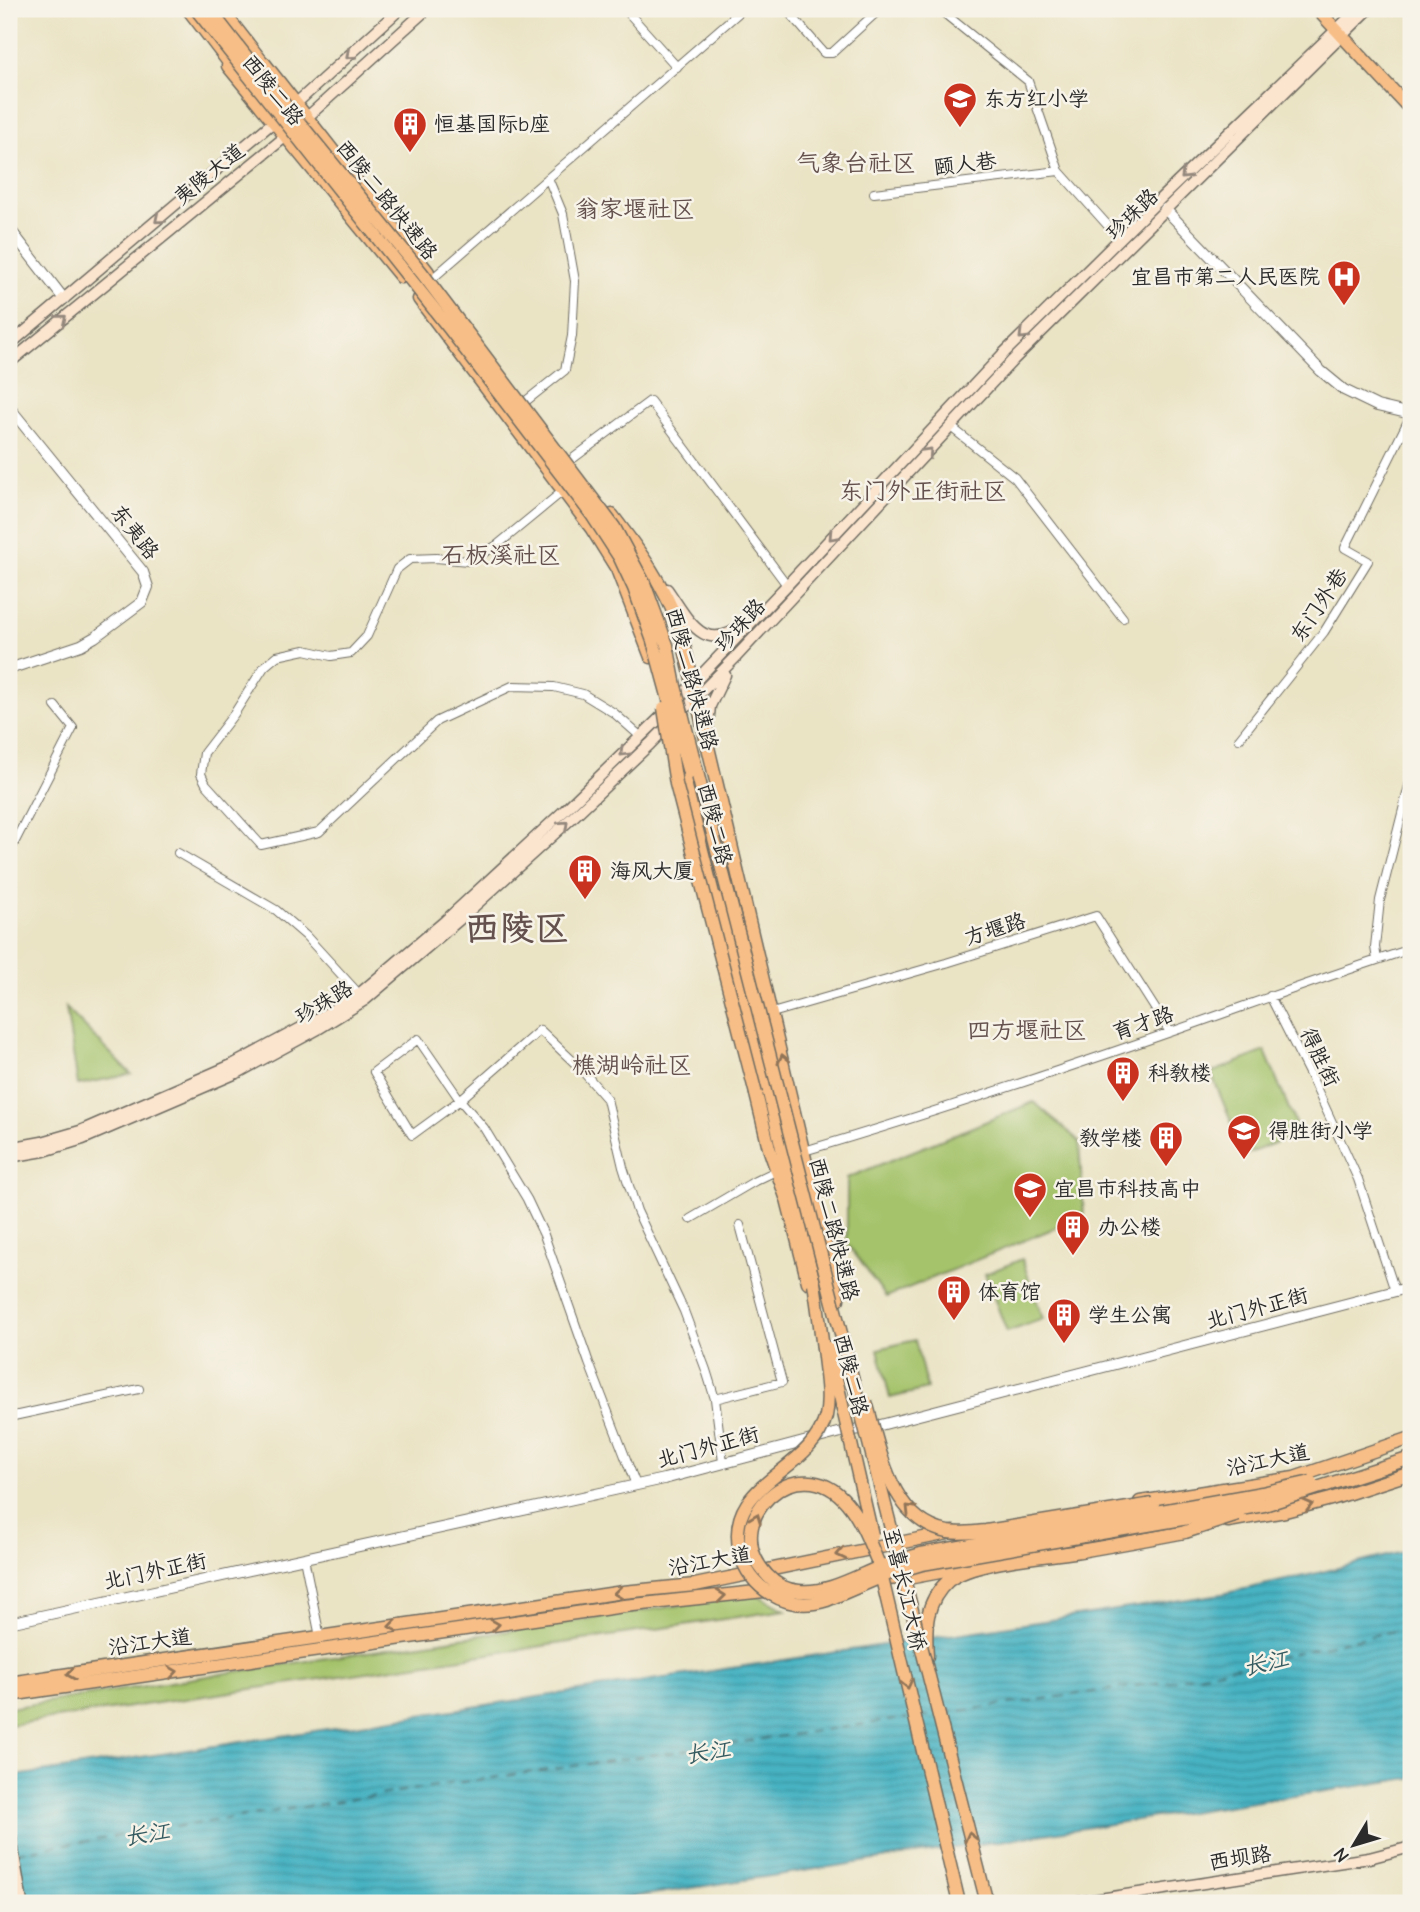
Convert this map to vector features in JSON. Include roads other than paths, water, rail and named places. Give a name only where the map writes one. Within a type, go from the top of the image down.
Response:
[{"type":"main road","name":"西陵二路","points":[[182,9],[415,294],[592,529],[617,569],[648,644],[668,717],[776,1146],[779,1170],[845,1431],[871,1548],[880,1572]]},
{"type":"main road","points":[[188,9],[228,60],[254,84]]},
{"type":"main road","name":"西陵二路快速路","points":[[196,9],[449,328],[592,515],[620,558],[634,587],[653,641],[723,897],[814,1283]]},
{"type":"main road","name":"西陵二路快速路","points":[[209,9],[422,273],[489,361],[614,527],[644,583],[667,645],[675,686],[838,1322]]},
{"type":"main road","points":[[221,9],[270,72]]},
{"type":"main road","name":"西陵二路","points":[[228,9],[270,72],[433,278],[649,564],[676,618],[707,738],[869,1428],[908,1578]]},
{"type":"main road","name":"夷陵大道","points":[[9,345],[296,104],[400,9]]},
{"type":"main road","name":"夷陵大道","points":[[9,363],[286,136],[427,9]]},
{"type":"main road","points":[[1317,9],[1342,29],[1411,98]]},
{"type":"main road","points":[[1327,9],[1411,110]]},
{"type":"main road","name":"珍珠路","points":[[695,690],[734,659],[1013,360],[1342,29],[1357,9]]},
{"type":"main road","name":"珍珠路","points":[[9,1157],[44,1151],[83,1139],[239,1072],[365,1000],[562,827],[695,690],[771,603],[1004,353],[1119,238],[1342,29],[1369,9]]},
{"type":"main road","points":[[649,564],[690,621],[705,635],[720,636],[736,631],[771,603]]},
{"type":"main road","points":[[707,738],[710,706],[734,659]]},
{"type":"main road","points":[[661,670],[676,784],[769,1147],[779,1170]]},
{"type":"main road","name":"珍珠路","points":[[9,1148],[80,1131],[234,1063],[314,1021],[359,993],[445,921],[640,736],[668,717]]},
{"type":"main road","points":[[814,1283],[828,1389],[824,1422],[807,1450],[754,1494],[743,1510],[740,1522],[739,1549],[746,1567],[757,1583],[774,1596],[799,1604],[817,1603],[897,1571],[922,1564],[1263,1499],[1411,1458]]},
{"type":"main road","name":"至喜长江大桥","points":[[814,1283],[958,1901]]},
{"type":"main road","points":[[838,1322],[891,1480],[904,1505],[934,1527],[960,1533],[986,1531],[1204,1495],[1231,1493],[1263,1499]]},
{"type":"main road","name":"至喜长江大桥","points":[[838,1322],[988,1903]]},
{"type":"main road","name":"沿江大道","points":[[9,1683],[623,1592],[695,1585],[975,1527],[1294,1478],[1411,1438]]},
{"type":"main road","points":[[929,1677],[925,1625],[931,1606],[951,1579],[999,1563],[1072,1553],[1185,1532],[1220,1522],[1263,1499],[1307,1483],[1411,1450]]},
{"type":"main road","name":"沿江大道","points":[[9,1695],[624,1606],[880,1572],[908,1578],[1285,1511],[1411,1473]]},
{"type":"main road","points":[[880,1572],[861,1523],[835,1491],[822,1484],[795,1482],[780,1488],[765,1500],[754,1517],[752,1544],[758,1564],[781,1586],[807,1592],[829,1588],[892,1563],[921,1554],[1263,1499]]},
{"type":"main road","points":[[9,1825],[22,1903]]},
{"type":"main road","name":"西坝路","points":[[1073,1903],[1369,1858],[1411,1847]]},
{"type":"main road","points":[[9,1886],[12,1903]]},
{"type":"street","points":[[625,9],[677,67]]},
{"type":"street","points":[[433,278],[743,9]]},
{"type":"street","points":[[786,9],[824,53],[832,53],[880,9]]},
{"type":"street","points":[[939,9],[1028,81],[1059,171],[1119,238]]},
{"type":"street","name":"颐人巷","points":[[874,193],[1059,171]]},
{"type":"street","points":[[526,401],[565,370],[572,336],[575,281],[563,215],[548,178]]},
{"type":"street","points":[[1165,209],[1344,390],[1377,406],[1411,415]]},
{"type":"street","points":[[9,228],[64,299]]},
{"type":"street","points":[[571,460],[650,401],[788,585]]},
{"type":"street","name":"东夷路","points":[[9,407],[143,572],[148,587],[142,602],[95,637],[81,645],[9,669]]},
{"type":"street","name":"东门外巷","points":[[1239,739],[1324,632],[1368,561],[1345,548],[1411,415]]},
{"type":"street","points":[[951,427],[1015,478],[1123,618]]},
{"type":"street","points":[[563,491],[496,546],[468,561],[410,559],[397,569],[367,636],[351,653],[331,656],[305,650],[277,656],[264,667],[234,714],[204,753],[201,774],[206,784],[261,845],[319,832],[437,721],[512,686],[554,687],[583,694],[614,713],[640,736]]},
{"type":"street","points":[[9,853],[73,728],[55,706]]},
{"type":"street","points":[[1377,960],[1375,947],[1380,900],[1411,778]]},
{"type":"street","points":[[178,853],[276,910],[306,936],[359,993]]},
{"type":"street","name":"方堰路","points":[[772,1013],[1096,916],[1170,1032]]},
{"type":"street","name":"育才路","points":[[804,1151],[891,1125],[1411,949]]},
{"type":"street","name":"得胜街","points":[[1270,996],[1358,1179],[1395,1291]]},
{"type":"street","points":[[636,1485],[544,1235],[527,1199],[484,1128],[460,1100],[418,1039],[374,1072],[412,1135],[460,1100],[540,1030],[579,1067],[607,1099],[623,1167],[637,1211],[684,1311],[715,1399],[723,1462]]},
{"type":"street","points":[[690,1219],[779,1170]]},
{"type":"street","points":[[715,1399],[782,1382],[740,1225]]},
{"type":"street","name":"北门外正街","points":[[9,1623],[636,1485],[845,1431],[869,1428],[1411,1287]]},
{"type":"street","points":[[9,1417],[139,1389]]},
{"type":"street","points":[[304,1558],[320,1637]]},
{"type":"water","name":"长江","points":[[1411,1550],[1411,1778],[594,1903],[9,1903],[9,1777],[1222,1594]]},
{"type":"place","name":"东方红小学","points":[[960,129]]},
{"type":"place","name":"恒基国际b座","points":[[410,154]]},
{"type":"place","name":"宜昌市第二人民医院","points":[[1344,307]]},
{"type":"place","name":"海风大厦","points":[[585,901]]},
{"type":"place","name":"科教楼","points":[[1123,1103]]},
{"type":"place","name":"得胜街小学","points":[[1244,1161]]},
{"type":"place","name":"教学楼","points":[[1166,1168]]},
{"type":"place","name":"宜昌市科技高中","points":[[1030,1219]]},
{"type":"place","name":"办公楼","points":[[1073,1257]]},
{"type":"place","name":"体育馆","points":[[954,1322]]},
{"type":"place","name":"学生公寓","points":[[1064,1345]]},
{"type":"district","name":"气象台社区","points":[[856,163]]},
{"type":"district","name":"翁家堰社区","points":[[635,209]]},
{"type":"district","name":"东门外正街社区","points":[[923,491]]},
{"type":"district","name":"石板溪社区","points":[[501,555]]},
{"type":"district","name":"西陵区","points":[[517,928]]},
{"type":"district","name":"四方堰社区","points":[[1027,1030]]},
{"type":"district","name":"樵湖岭社区","points":[[632,1065]]}]
